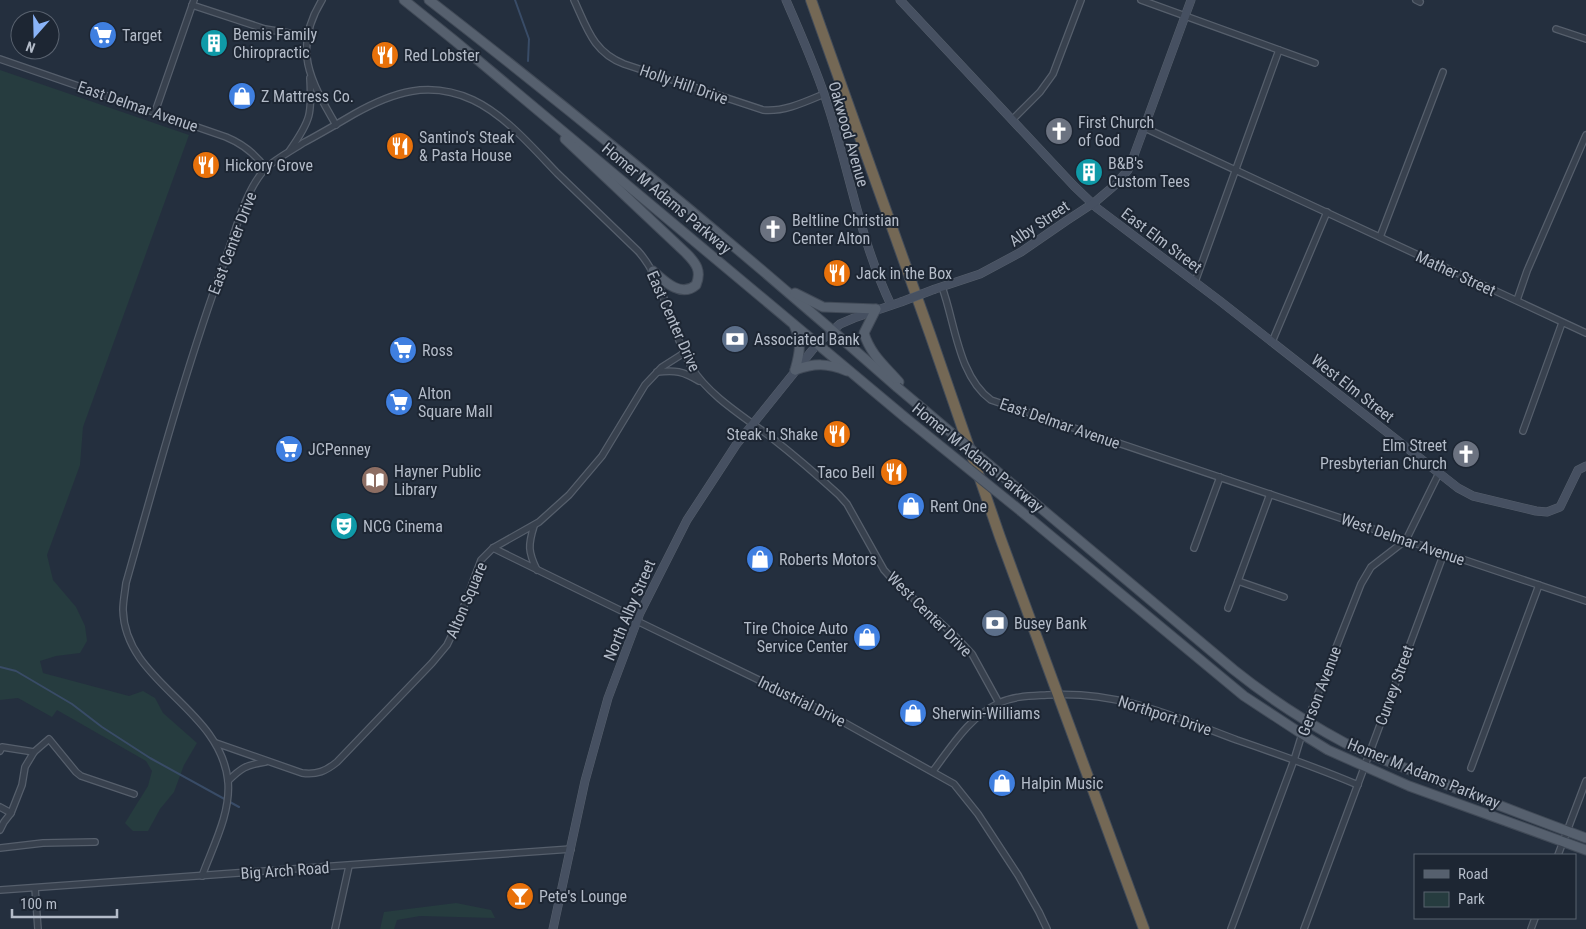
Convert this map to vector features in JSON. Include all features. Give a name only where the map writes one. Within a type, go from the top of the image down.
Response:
[{"type":"highway","points":[[810,0],[930,334],[1000,537],[1144,929]]},
{"type":"main road","name":"Homer M Adams Parkway","points":[[404,0],[456,41],[908,419],[1244,696],[1328,750],[1364,767],[1435,796],[1586,850]]},
{"type":"main road","name":"Homer M Adams Parkway","points":[[429,0],[673,196],[1012,484],[1268,697],[1307,721],[1369,754],[1586,838]]},
{"type":"main road","points":[[456,41],[544,120],[686,253],[697,266],[699,274],[696,285],[682,290],[675,288],[653,271]]},
{"type":"main road","points":[[777,284],[823,307],[876,309],[864,333],[867,344],[874,356],[921,407]]},
{"type":"main road","points":[[793,322],[800,338],[800,352],[795,370]]},
{"type":"main road","points":[[795,370],[812,364],[833,366],[854,374]]},
{"type":"street","points":[[288,152],[304,130],[310,113],[310,73],[306,48],[307,36],[322,0]]},
{"type":"street","name":"Holly Hill Drive","points":[[574,0],[598,48],[613,60],[763,110],[786,108],[824,94]]},
{"type":"street","name":"Oakwood Avenue","points":[[786,0],[824,94],[866,244],[891,304]]},
{"type":"street","name":"East Elm Street","points":[[900,0],[1092,204],[1272,342]]},
{"type":"street","points":[[1012,120],[1040,92],[1053,74],[1081,0]]},
{"type":"street","points":[[1141,0],[1315,63]]},
{"type":"street","name":"Alby Street","points":[[818,343],[833,330],[854,318],[980,274],[1001,264],[1092,204],[1115,186],[1128,170],[1191,0]]},
{"type":"street","points":[[155,112],[193,2],[264,29],[307,36]]},
{"type":"street","points":[[1556,29],[1586,39]]},
{"type":"street","points":[[1195,282],[1279,50]]},
{"type":"street","name":"East Delmar Avenue","points":[[0,59],[238,142],[254,153],[266,168]]},
{"type":"street","points":[[1380,237],[1443,72]]},
{"type":"street","points":[[310,73],[336,125]]},
{"type":"street","name":"East Center Drive","points":[[202,876],[226,810],[228,781],[222,756],[200,721],[152,673],[134,649],[125,624],[123,610],[124,594],[145,515],[199,336],[247,200],[256,181],[266,168],[288,152],[375,102],[399,93],[427,90],[449,92],[473,100],[498,115],[638,251],[653,271],[691,368],[705,384],[753,423]]},
{"type":"street","name":"Mather Street","points":[[1145,128],[1586,333]]},
{"type":"street","points":[[1517,300],[1527,271],[1586,135]]},
{"type":"street","points":[[1272,342],[1326,212]]},
{"type":"street","name":"East Delmar Avenue","points":[[938,288],[966,368],[977,388],[991,400],[1220,477]]},
{"type":"street","points":[[1523,431],[1562,322]]},
{"type":"street","name":"West Elm Street","points":[[1272,342],[1458,488],[1473,496],[1547,512],[1560,507],[1578,470],[1586,466]]},
{"type":"street","name":"North Alby Street","points":[[553,929],[597,736],[611,689],[637,621],[687,520],[726,458],[818,343]]},
{"type":"street","name":"Alton Square","points":[[216,744],[302,773],[322,772],[337,762],[447,645],[458,622],[477,566],[481,560],[493,548],[534,526],[565,499],[596,464],[645,385],[656,372],[684,353]]},
{"type":"street","points":[[656,372],[673,370],[682,372],[705,384]]},
{"type":"street","name":"West Center Drive","points":[[753,423],[839,495],[847,504],[884,570],[972,654],[999,703]]},
{"type":"street","name":"Gerson Avenue","points":[[1231,929],[1302,734],[1364,576],[1381,559],[1406,540],[1439,473]]},
{"type":"street","points":[[1194,548],[1220,477]]},
{"type":"street","name":"West Delmar Avenue","points":[[1220,477],[1586,600]]},
{"type":"street","points":[[1228,608],[1270,494]]},
{"type":"street","points":[[534,526],[529,548],[530,556],[537,570]]},
{"type":"street","name":"Industrial Drive","points":[[493,548],[636,618],[637,621],[827,713],[954,784],[978,814],[1030,894],[1047,929]]},
{"type":"street","name":"Curvey Street","points":[[1304,929],[1444,553]]},
{"type":"street","points":[[1238,581],[1284,597]]},
{"type":"street","points":[[1471,768],[1539,584]]},
{"type":"street","name":"Northport Drive","points":[[933,771],[969,725],[982,713],[999,703],[1022,696],[1072,694],[1126,700],[1155,709],[1358,785]]},
{"type":"street","points":[[0,830],[11,813],[22,785],[25,767],[34,752],[49,739],[76,772],[82,776],[134,794]]},
{"type":"street","points":[[0,751],[2,747],[34,752]]},
{"type":"street","points":[[228,781],[240,769],[266,761]]},
{"type":"street","points":[[1558,854],[1586,781]]},
{"type":"street","points":[[0,807],[11,813]]},
{"type":"street","points":[[0,848],[43,843],[95,842]]},
{"type":"street","name":"Big Arch Road","points":[[0,890],[571,849]]},
{"type":"street","points":[[335,929],[349,866]]},
{"type":"street","points":[[35,888],[38,929]]},
{"type":"green space","points":[[0,70],[189,135],[83,427],[80,465],[47,555],[53,580],[76,607],[85,626],[87,641],[80,653],[56,656],[40,661],[43,673],[129,696],[143,691],[155,698],[163,713],[197,743],[184,765],[174,792],[160,809],[148,831],[133,831],[125,823],[148,786],[152,771],[146,761],[57,710],[52,717],[18,698],[0,700]]},
{"type":"green space","points":[[456,903],[491,910],[495,918],[420,916],[397,920],[394,929],[380,929],[384,912]]},
{"type":"waterway","points":[[515,0],[529,39],[528,61]]},
{"type":"waterway","points":[[0,667],[16,671],[72,704],[102,727],[150,758],[239,807]]},
{"type":"place","name":"Target","points":[[103,35]]},
{"type":"place","name":"Bemis Family Chiropractic","points":[[214,43]]},
{"type":"place","name":"Red Lobster","points":[[385,55]]},
{"type":"place","name":"Z Mattress Co.","points":[[242,96]]},
{"type":"place","name":"First Church of God","points":[[1059,131]]},
{"type":"place","name":"Santino's Steak & Pasta House","points":[[400,146]]},
{"type":"place","name":"Hickory Grove","points":[[206,165]]},
{"type":"place","name":"B&B's Custom Tees","points":[[1089,172]]},
{"type":"place","name":"Beltline Christian Center Alton","points":[[773,229]]},
{"type":"place","name":"Jack in the Box","points":[[837,273]]},
{"type":"place","name":"Associated Bank","points":[[735,339]]},
{"type":"place","name":"Ross","points":[[403,350]]},
{"type":"place","name":"Alton Square Mall","points":[[399,402]]},
{"type":"place","name":"Steak 'n Shake","points":[[837,434]]},
{"type":"place","name":"JCPenney","points":[[289,449]]},
{"type":"place","name":"Elm Street Presbyterian Church","points":[[1466,454]]},
{"type":"place","name":"Taco Bell","points":[[894,472]]},
{"type":"place","name":"Hayner Public Library","points":[[375,480]]},
{"type":"place","name":"Rent One","points":[[911,506]]},
{"type":"place","name":"NCG Cinema","points":[[344,526]]},
{"type":"place","name":"Roberts Motors","points":[[760,559]]},
{"type":"place","name":"Busey Bank","points":[[995,623]]},
{"type":"place","name":"Tire Choice Auto Service Center","points":[[867,637]]},
{"type":"place","name":"Sherwin-Williams","points":[[913,713]]},
{"type":"place","name":"Halpin Music","points":[[1002,783]]},
{"type":"place","name":"Pete's Lounge","points":[[520,896]]}]
